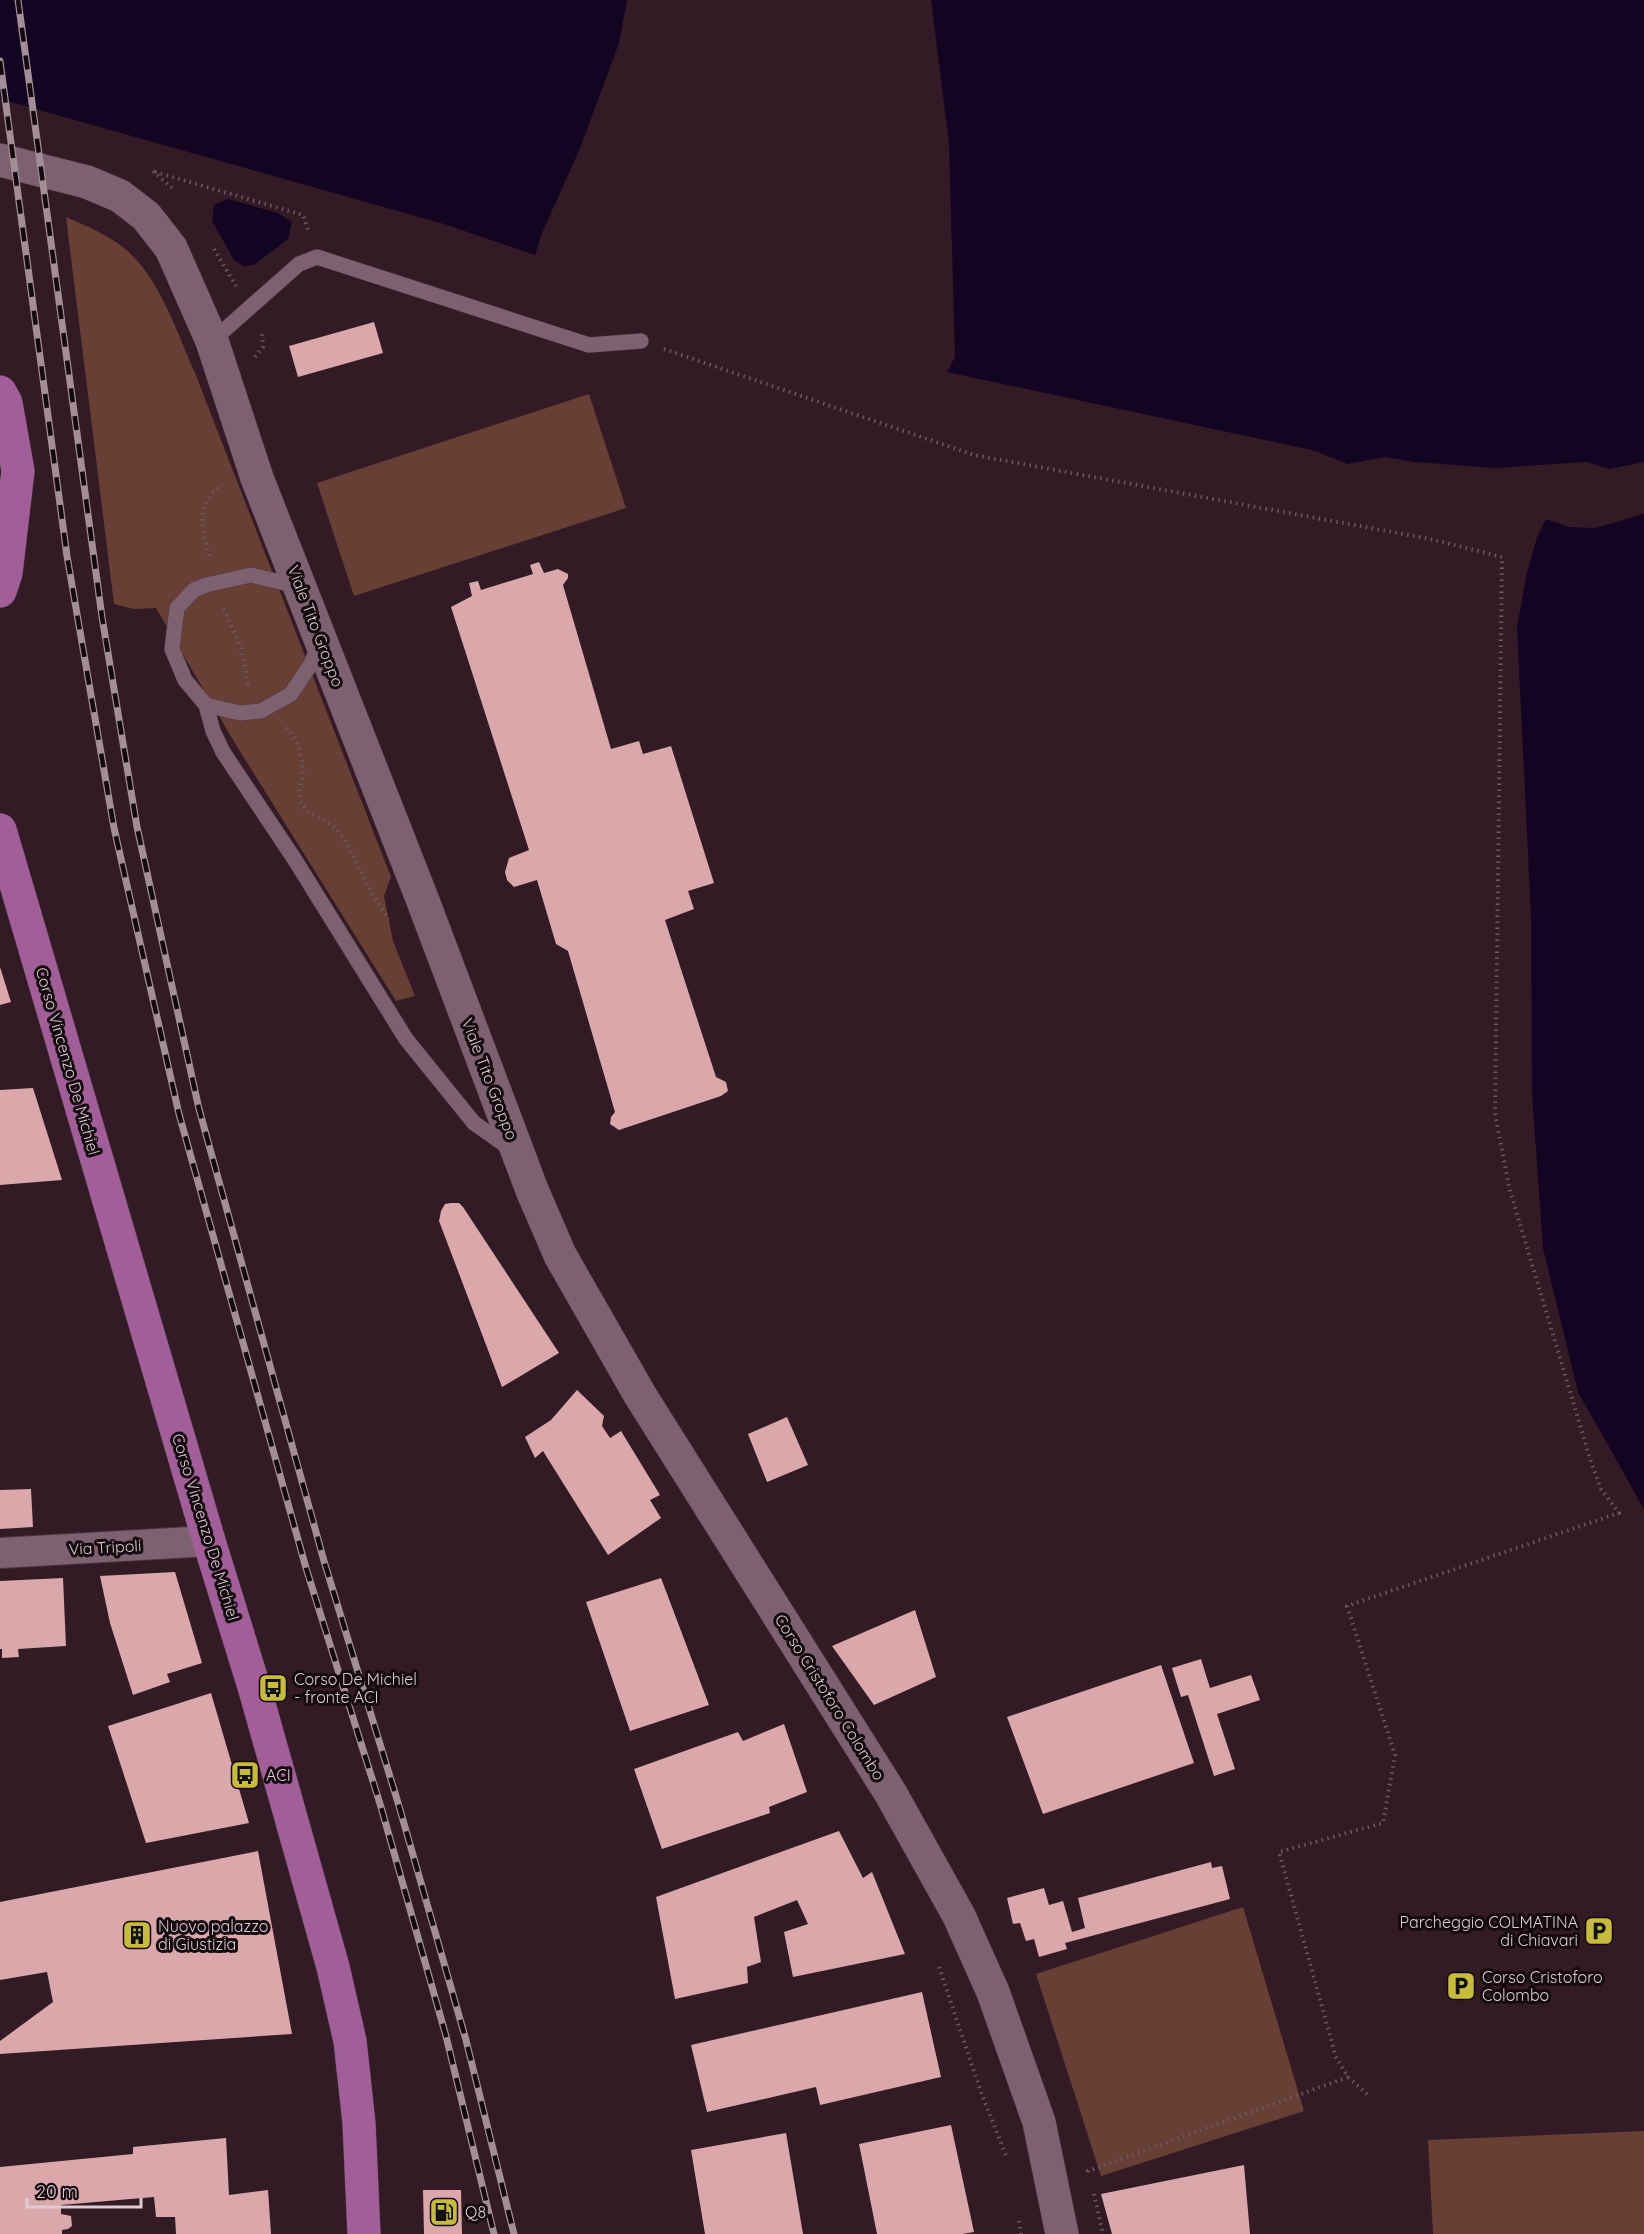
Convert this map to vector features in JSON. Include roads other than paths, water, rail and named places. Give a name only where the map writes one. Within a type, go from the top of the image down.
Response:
[{"type":"main road","points":[[0,392],[6,403],[18,471],[6,573],[0,591]]},
{"type":"main road","name":"Corso Vincenzo De Michiel","points":[[0,830],[9,894],[262,1712],[333,1967],[350,2041],[359,2123],[364,2234]]},
{"type":"street","name":"Viale Tito Groppo","points":[[0,160],[87,182],[120,196],[146,216],[171,248],[212,341],[257,478],[419,890],[532,1190]]},
{"type":"street","name":"Corso Cristoforo Colombo","points":[[532,1190],[560,1255],[640,1395],[891,1794],[959,1916],[993,1992],[1039,2122],[1062,2234]]},
{"type":"street","name":"Via Tripoli","points":[[0,1553],[209,1541]]},
{"type":"lane","points":[[212,341],[299,264],[317,257],[589,345],[641,341]]},
{"type":"lane","points":[[300,586],[251,575],[194,590],[177,608],[172,649],[185,680],[206,705],[213,731],[223,752],[295,860],[406,1039],[474,1124],[519,1154]]},
{"type":"lane","points":[[206,705],[240,713],[261,711],[291,694],[321,640]]},
{"type":"railway","points":[[18,0],[102,617],[137,827],[199,1109],[324,1561],[399,1806],[466,2040],[514,2234]]},
{"type":"railway","points":[[0,61],[67,556],[114,828],[179,1114],[306,1568],[381,1807],[446,2036],[494,2234]]},
{"type":"place","name":"Corso De Michiel - fronte ACI","points":[[273,1688]]},
{"type":"place","name":"ACI","points":[[245,1775]]},
{"type":"place","name":"Parcheggio COLMATINA di Chiavari","points":[[1599,1931]]},
{"type":"place","name":"Nuovo palazzo di Giustizia","points":[[137,1935]]},
{"type":"place","name":"Corso Cristoforo Colombo","points":[[1461,1986]]},
{"type":"place","name":"Q8","points":[[444,2212]]}]
